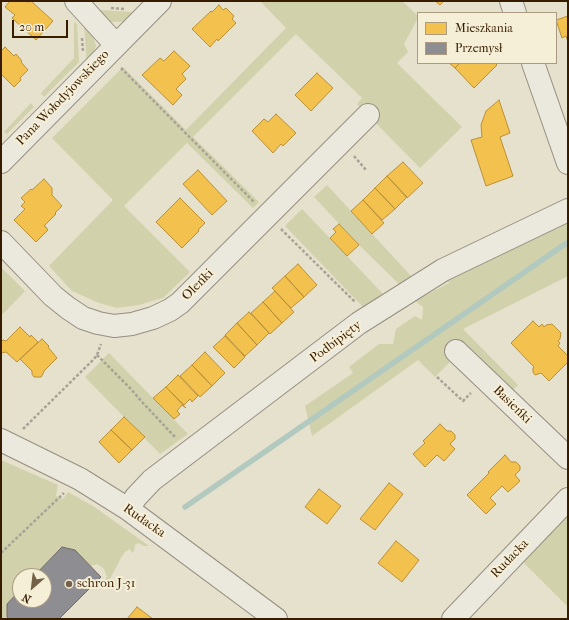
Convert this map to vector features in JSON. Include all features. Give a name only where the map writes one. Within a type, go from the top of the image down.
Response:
[{"type":"street","points":[[76,1],[116,45]]},
{"type":"street","name":"Pana Wołodyjowskiego","points":[[1,162],[160,1]]},
{"type":"street","points":[[511,1],[515,12]]},
{"type":"street","points":[[533,64],[568,163]]},
{"type":"street","name":"Oleńki","points":[[1,242],[53,296],[83,318],[98,324],[114,326],[141,322],[153,318],[174,308],[368,115]]},
{"type":"street","name":"Podbipięty","points":[[128,509],[136,497],[152,480],[359,323],[443,270],[568,210]]},
{"type":"street","name":"Basieńki","points":[[456,351],[568,458]]},
{"type":"street","name":"Rudacka","points":[[1,440],[80,479],[128,509],[276,619]]},
{"type":"street","name":"Rudacka","points":[[453,619],[568,499]]},
{"type":"path","points":[[105,7],[128,9]]},
{"type":"path","points":[[120,67],[267,216],[358,305]]},
{"type":"path","points":[[97,355],[178,440]]},
{"type":"path","points":[[1,553],[80,479]]},
{"type":"green space","points":[[260,1],[402,1],[417,15],[417,20],[404,44],[408,52],[397,63],[462,127],[420,168],[357,104],[362,98],[296,34],[193,137],[259,202],[253,208],[187,143],[124,206],[190,272],[163,298],[139,305],[117,308],[99,303],[72,291],[49,266],[113,200],[52,138],[123,67],[186,130],[286,28]]},
{"type":"green space","points":[[99,10],[131,12],[135,15],[126,21],[111,22],[96,14]]},
{"type":"green space","points":[[74,22],[77,24],[79,62],[44,97],[41,93],[74,58]]},
{"type":"green space","points":[[84,25],[93,36],[96,46],[87,64]]},
{"type":"green space","points":[[31,103],[34,107],[7,134],[4,132]]},
{"type":"green space","points":[[327,185],[411,276],[399,284],[359,245],[314,197]]},
{"type":"green space","points":[[302,209],[383,294],[363,307],[285,226]]},
{"type":"green space","points":[[568,219],[568,276],[463,329],[518,385],[511,392],[459,340],[453,346],[455,357],[435,377],[418,360],[312,436],[305,406],[353,373],[349,367],[379,344],[393,344],[396,329],[415,316],[422,320],[423,307],[415,301],[449,283],[445,276]]},
{"type":"green space","points":[[1,267],[25,291],[1,316]]},
{"type":"green space","points":[[109,353],[188,434],[160,454],[85,377]]},
{"type":"green space","points":[[1,460],[58,485],[56,496],[63,499],[68,492],[93,506],[149,546],[144,546],[138,543],[135,545],[134,551],[131,553],[130,549],[125,552],[110,579],[105,584],[104,582],[107,577],[104,569],[97,564],[91,566],[75,551],[62,547],[42,568],[12,568],[12,599],[7,604],[7,617],[9,619],[1,619]]},
{"type":"green space","points":[[568,509],[568,607],[520,559]]},
{"type":"building: Mieszkania","points":[[10,1],[31,1],[53,21],[36,40],[12,18],[15,15],[5,7]]},
{"type":"building: Mieszkania","points":[[435,1],[444,1],[440,5]]},
{"type":"building: Mieszkania","points":[[219,5],[223,10],[226,8],[234,16],[232,19],[236,23],[210,47],[192,29]]},
{"type":"building: Mieszkania","points":[[568,16],[568,42],[566,36],[562,38],[557,20]]},
{"type":"building: Mieszkania","points":[[5,47],[14,56],[16,54],[28,70],[14,87],[1,74],[1,51]]},
{"type":"building: Mieszkania","points":[[174,51],[190,66],[182,74],[186,79],[176,89],[182,95],[173,105],[142,75],[160,58],[164,61]]},
{"type":"building: Mieszkania","points":[[450,64],[459,64],[455,68]]},
{"type":"building: Mieszkania","points":[[459,64],[497,65],[474,88],[455,68]]},
{"type":"building: Mieszkania","points":[[317,73],[333,88],[311,111],[295,95]]},
{"type":"building: Mieszkania","points":[[499,100],[510,133],[500,137],[513,176],[486,186],[471,140],[482,137],[481,125],[486,111]]},
{"type":"building: Mieszkania","points":[[276,114],[296,133],[283,146],[281,144],[273,153],[252,131],[264,119],[268,122]]},
{"type":"building: Mieszkania","points":[[403,162],[423,183],[407,198],[387,176]]},
{"type":"building: Mieszkania","points":[[198,170],[227,201],[212,215],[183,184]]},
{"type":"building: Mieszkania","points":[[387,176],[407,197],[395,209],[375,188]]},
{"type":"building: Mieszkania","points":[[44,179],[52,188],[52,195],[62,206],[44,226],[48,230],[36,242],[14,220],[25,209],[21,206],[25,202],[21,198]]},
{"type":"building: Mieszkania","points":[[375,188],[395,209],[382,220],[363,200]]},
{"type":"building: Mieszkania","points":[[180,198],[205,223],[182,248],[156,222]]},
{"type":"building: Mieszkania","points":[[363,200],[384,223],[372,234],[351,211]]},
{"type":"building: Mieszkania","points":[[339,224],[359,245],[347,256],[330,238],[336,232],[333,229]]},
{"type":"building: Mieszkania","points":[[298,264],[317,285],[304,297],[285,276]]},
{"type":"building: Mieszkania","points":[[285,276],[304,297],[291,308],[272,288]]},
{"type":"building: Mieszkania","points":[[275,291],[294,312],[282,323],[263,302]]},
{"type":"building: Mieszkania","points":[[263,302],[282,323],[270,334],[251,313]]},
{"type":"building: Mieszkania","points":[[249,312],[269,333],[257,345],[237,323]]},
{"type":"building: Mieszkania","points":[[533,321],[539,327],[542,324],[544,327],[552,324],[561,333],[558,341],[560,343],[558,346],[568,356],[568,362],[549,381],[541,373],[535,375],[533,372],[534,367],[511,343]]},
{"type":"building: Mieszkania","points":[[237,323],[257,345],[245,356],[225,335]]},
{"type":"building: Mieszkania","points":[[20,327],[30,337],[31,335],[38,342],[17,362],[6,352],[1,353],[1,342],[3,340],[6,341]]},
{"type":"building: Mieszkania","points":[[225,336],[245,357],[234,368],[213,347]]},
{"type":"building: Mieszkania","points":[[42,339],[57,358],[44,371],[41,377],[34,377],[32,371],[20,359]]},
{"type":"building: Mieszkania","points":[[205,352],[225,373],[212,386],[192,365]]},
{"type":"building: Mieszkania","points":[[192,365],[212,386],[200,397],[180,376]]},
{"type":"building: Mieszkania","points":[[178,375],[198,396],[192,402],[190,399],[184,405],[166,387]]},
{"type":"building: Mieszkania","points":[[166,387],[186,408],[182,405],[177,411],[180,414],[174,419],[153,398]]},
{"type":"building: Mieszkania","points":[[124,417],[145,437],[132,450],[111,430]]},
{"type":"building: Mieszkania","points":[[440,424],[447,431],[451,431],[455,435],[455,439],[450,444],[455,449],[444,461],[437,455],[425,467],[413,454],[425,443],[423,441]]},
{"type":"building: Mieszkania","points":[[111,430],[132,450],[119,463],[99,442]]},
{"type":"building: Mieszkania","points":[[505,455],[511,462],[516,462],[520,466],[520,470],[515,475],[520,481],[508,492],[502,486],[490,498],[496,504],[486,514],[467,495]]},
{"type":"building: Mieszkania","points":[[389,483],[403,494],[375,530],[360,519]]},
{"type":"building: Mieszkania","points":[[319,489],[341,506],[327,524],[305,507]]},
{"type":"building: Mieszkania","points":[[396,541],[419,560],[402,582],[378,563]]},
{"type":"building: Mieszkania","points":[[137,607],[153,619],[127,619]]},
{"type":"building: Przemysł","name":"schron J-31","points":[[62,547],[75,550],[101,577],[59,619],[9,619],[7,617],[7,604],[12,599],[12,608],[52,608],[52,568],[42,568]]},
{"type":"waterway","points":[[185,507],[568,242]]},
{"type":"place","name":"schron J-31","points":[[69,584]]}]
